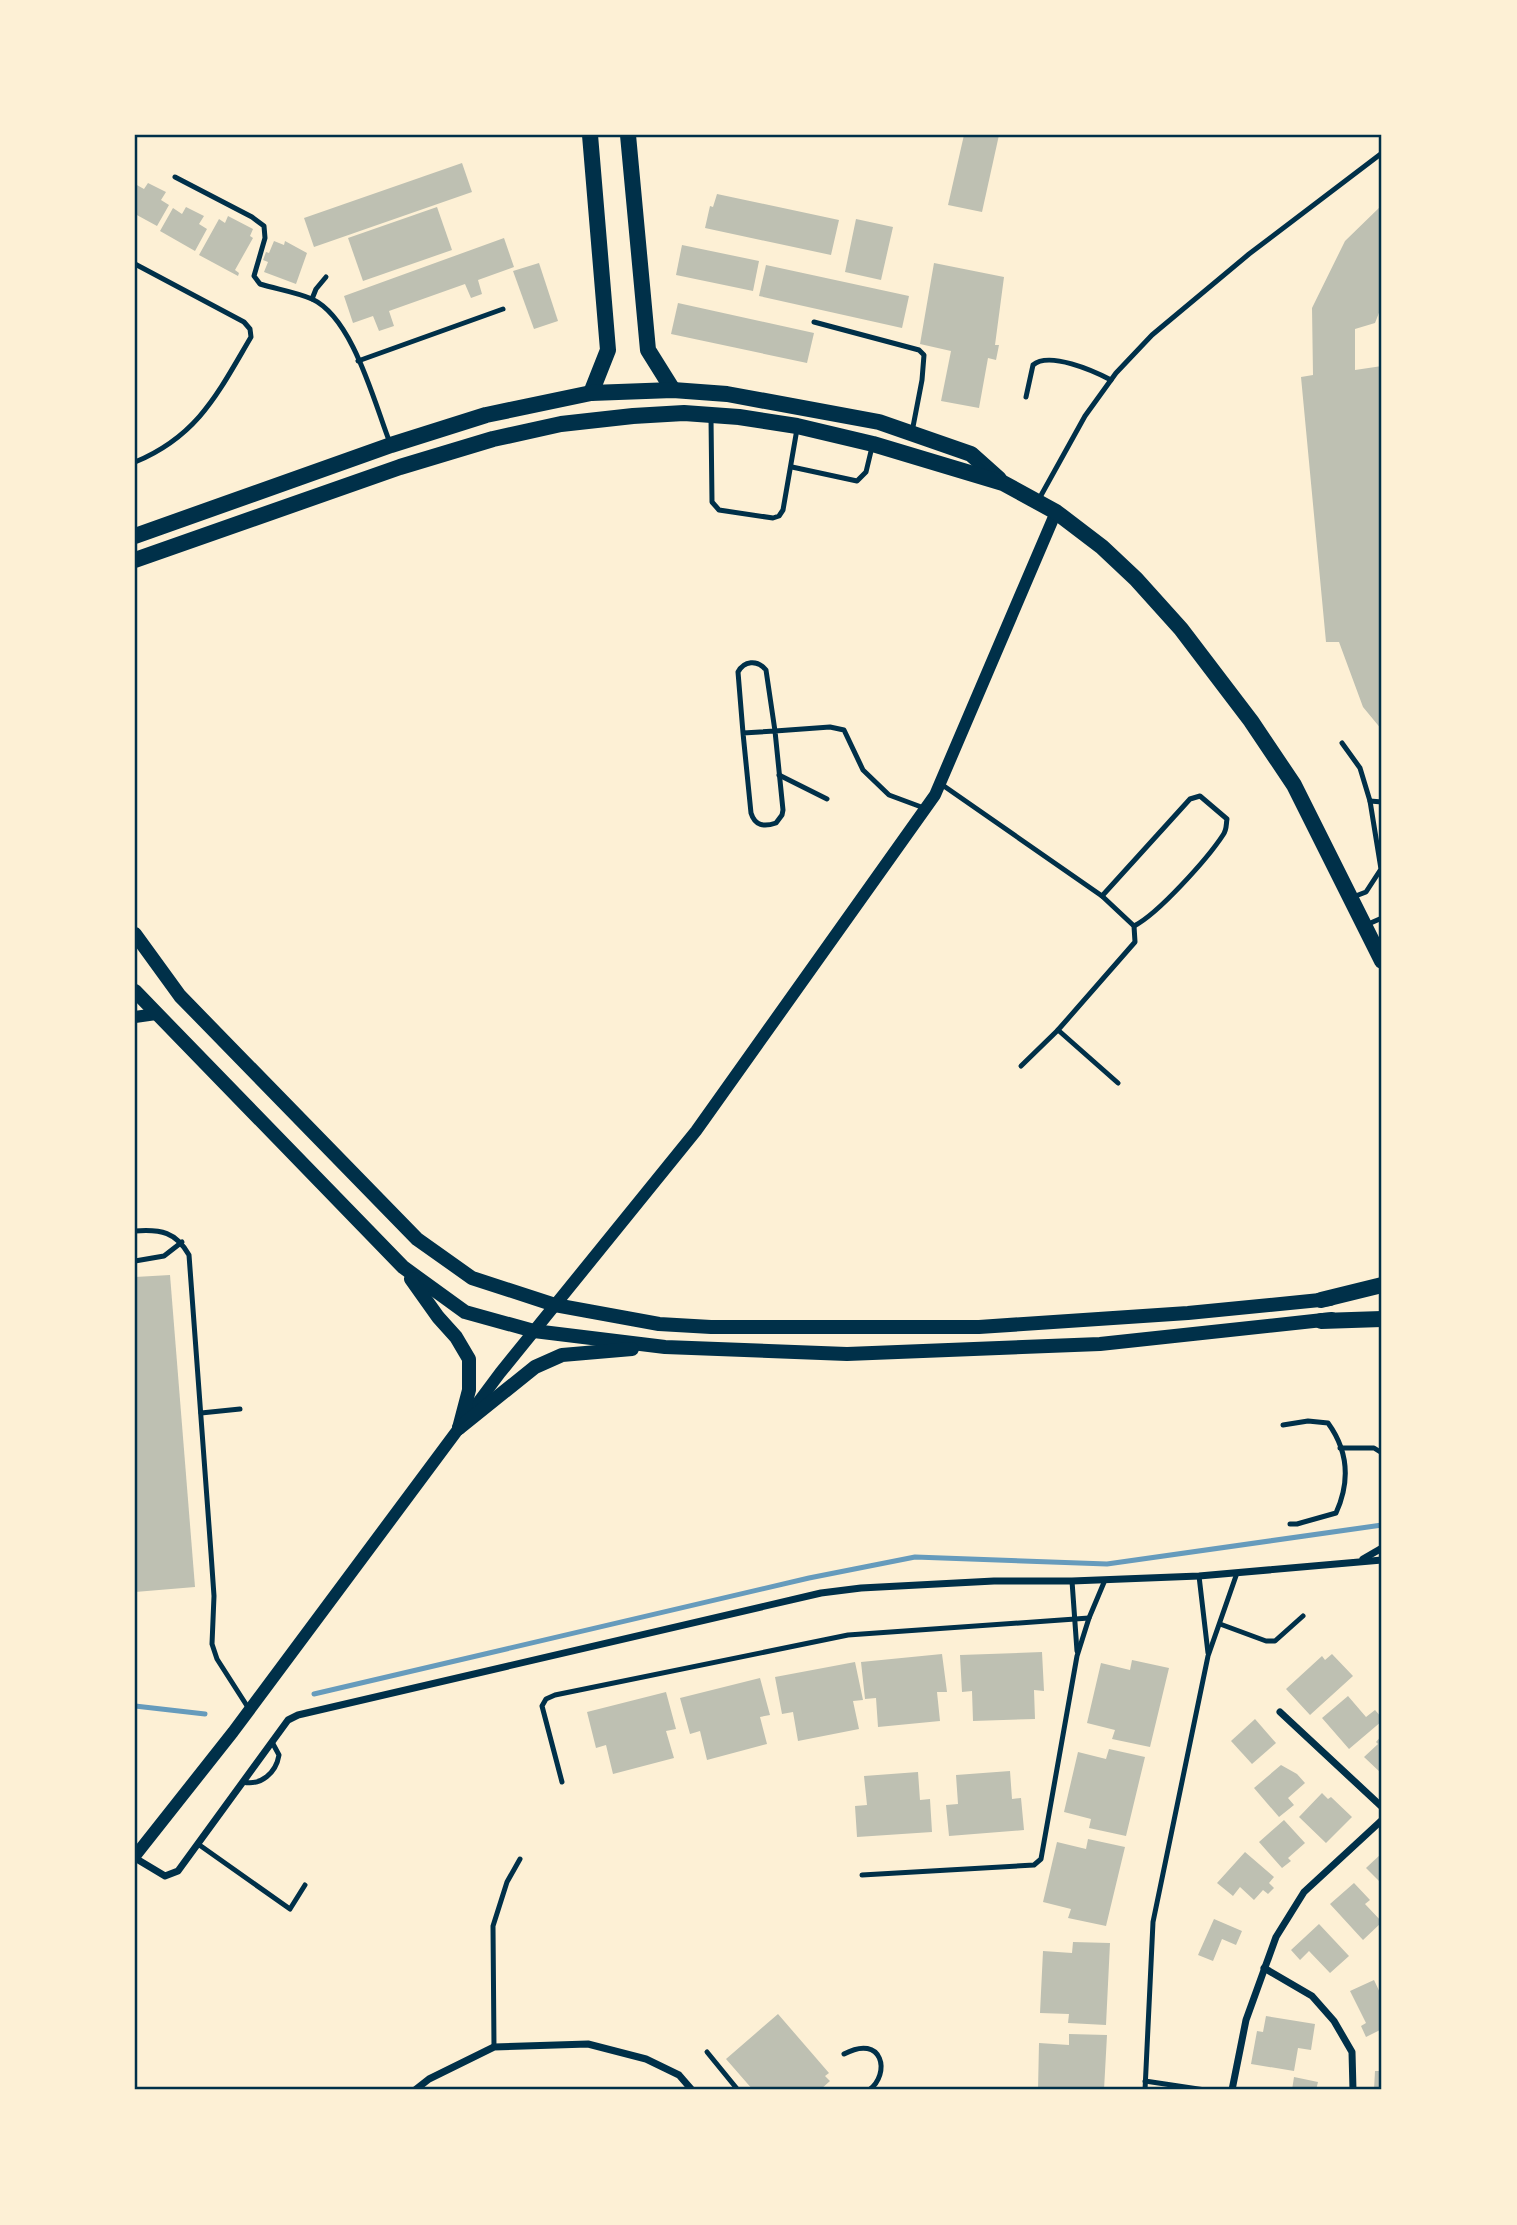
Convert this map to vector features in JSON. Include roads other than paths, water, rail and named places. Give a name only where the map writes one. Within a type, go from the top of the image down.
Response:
[{"type":"main road","points":[[590,135],[608,349],[591,393]]},
{"type":"main road","points":[[628,135],[648,350],[673,390]]},
{"type":"main road","points":[[135,536],[391,445],[486,415],[591,393],[673,390],[727,394],[777,401],[879,422],[971,454],[1003,483]]},
{"type":"main road","points":[[135,560],[400,467],[493,439],[561,424],[633,415],[684,413],[740,417],[797,426],[873,444],[1003,483],[1056,512],[1102,547],[1136,579],[1181,629],[1226,687],[1294,785],[1382,961]]},
{"type":"main road","points":[[135,934],[180,996],[417,1239],[472,1278],[555,1306],[659,1324],[711,1327],[979,1327],[1188,1313],[1382,1291]]},
{"type":"main road","points":[[135,991],[403,1267],[438,1317],[456,1337],[469,1359],[469,1390],[459,1429]]},
{"type":"main road","points":[[403,1267],[465,1311],[534,1331],[665,1347],[847,1354],[1007,1349],[1100,1344],[1382,1312]]},
{"type":"main road","points":[[1321,1300],[1382,1285]]},
{"type":"main road","points":[[1321,1321],[1382,1319]]},
{"type":"main road","points":[[459,1429],[535,1367],[562,1355],[665,1347]]},
{"type":"street","points":[[1056,512],[940,783],[925,808],[696,1131],[534,1331],[135,1857],[165,1876],[178,1871],[288,1720],[298,1715],[821,1592],[994,1581],[1199,1576],[1382,1560]]},
{"type":"street","points":[[135,1017],[156,1014]]},
{"type":"street","points":[[1359,1561],[1382,1548]]},
{"type":"street","points":[[1280,1712],[1382,1807]]},
{"type":"street","points":[[1231,2090],[1246,2020],[1276,1937],[1304,1892],[1382,1820]]},
{"type":"street","points":[[1264,1968],[1312,1996],[1334,2021],[1352,2052],[1353,2090]]},
{"type":"street","points":[[415,2090],[429,2079],[494,2047],[589,2044],[646,2059],[678,2075],[692,2090]]},
{"type":"lane","points":[[1037,502],[1085,416],[1111,380],[1152,335],[1249,254],[1382,153]]},
{"type":"lane","points":[[175,177],[264,226],[265,238],[254,276],[260,284],[312,299],[333,314],[349,339],[391,445]]},
{"type":"lane","points":[[135,264],[244,322],[250,329],[251,337],[212,404],[183,433],[158,452],[135,462]]},
{"type":"lane","points":[[312,299],[326,277]]},
{"type":"lane","points":[[358,361],[503,309]]},
{"type":"lane","points":[[814,322],[919,350],[924,355],[912,432]]},
{"type":"lane","points":[[1026,397],[1033,365],[1042,359],[1084,367],[1111,380]]},
{"type":"lane","points":[[711,415],[712,502],[719,510],[773,519],[779,516],[782,510],[792,467],[797,426]]},
{"type":"lane","points":[[792,467],[857,481],[866,472],[873,444]]},
{"type":"lane","points":[[753,662],[766,670],[775,731],[782,815],[776,823],[761,825],[756,823],[751,813],[743,733],[738,672],[745,664],[753,662]]},
{"type":"lane","points":[[743,733],[830,727],[844,730],[863,770],[889,794],[925,808]]},
{"type":"lane","points":[[1342,743],[1360,768],[1370,802],[1382,869],[1366,892],[1352,897]]},
{"type":"lane","points":[[779,775],[827,799]]},
{"type":"lane","points":[[940,783],[1101,895],[1135,926],[1135,942],[1058,1030],[1021,1066]]},
{"type":"lane","points":[[1101,895],[1190,799],[1200,796],[1227,819],[1226,832],[1178,888],[1145,921],[1135,926]]},
{"type":"lane","points":[[1370,802],[1382,802]]},
{"type":"lane","points":[[1365,925],[1382,918]]},
{"type":"lane","points":[[1058,1030],[1118,1083]]},
{"type":"lane","points":[[135,1231],[168,1233],[182,1242],[189,1255],[214,1595],[212,1644],[217,1659],[249,1709]]},
{"type":"lane","points":[[135,1261],[164,1256],[182,1242]]},
{"type":"lane","points":[[201,1413],[240,1409]]},
{"type":"lane","points":[[1283,1425],[1308,1421],[1328,1423],[1340,1448],[1346,1473],[1344,1494],[1336,1513],[1290,1524]]},
{"type":"lane","points":[[1340,1448],[1374,1448],[1382,1453]]},
{"type":"lane","points":[[1145,2090],[1153,1922],[1208,1656],[1237,1573]]},
{"type":"lane","points":[[1199,1576],[1208,1656]]},
{"type":"lane","points":[[862,1875],[1034,1865],[1041,1859],[1077,1656],[1105,1580]]},
{"type":"lane","points":[[1072,1581],[1077,1656]]},
{"type":"lane","points":[[1220,1624],[1266,1641],[1275,1641],[1303,1616]]},
{"type":"lane","points":[[562,1783],[542,1706],[545,1699],[555,1695],[848,1636],[1089,1618]]},
{"type":"lane","points":[[243,1782],[251,1784],[263,1781],[275,1767],[279,1755],[272,1742]]},
{"type":"lane","points":[[198,1844],[289,1909],[305,1885]]},
{"type":"lane","points":[[494,2047],[493,1926],[507,1882],[520,1859]]},
{"type":"lane","points":[[844,2054],[866,2047],[873,2049],[879,2057],[881,2070],[875,2086],[869,2090]]},
{"type":"lane","points":[[707,2052],[738,2090]]},
{"type":"lane","points":[[1145,2081],[1205,2090]]},
{"type":"waterway","points":[[314,1694],[809,1578],[915,1557],[1107,1564],[1382,1525]]},
{"type":"waterway","points":[[135,1706],[205,1714]]}]
